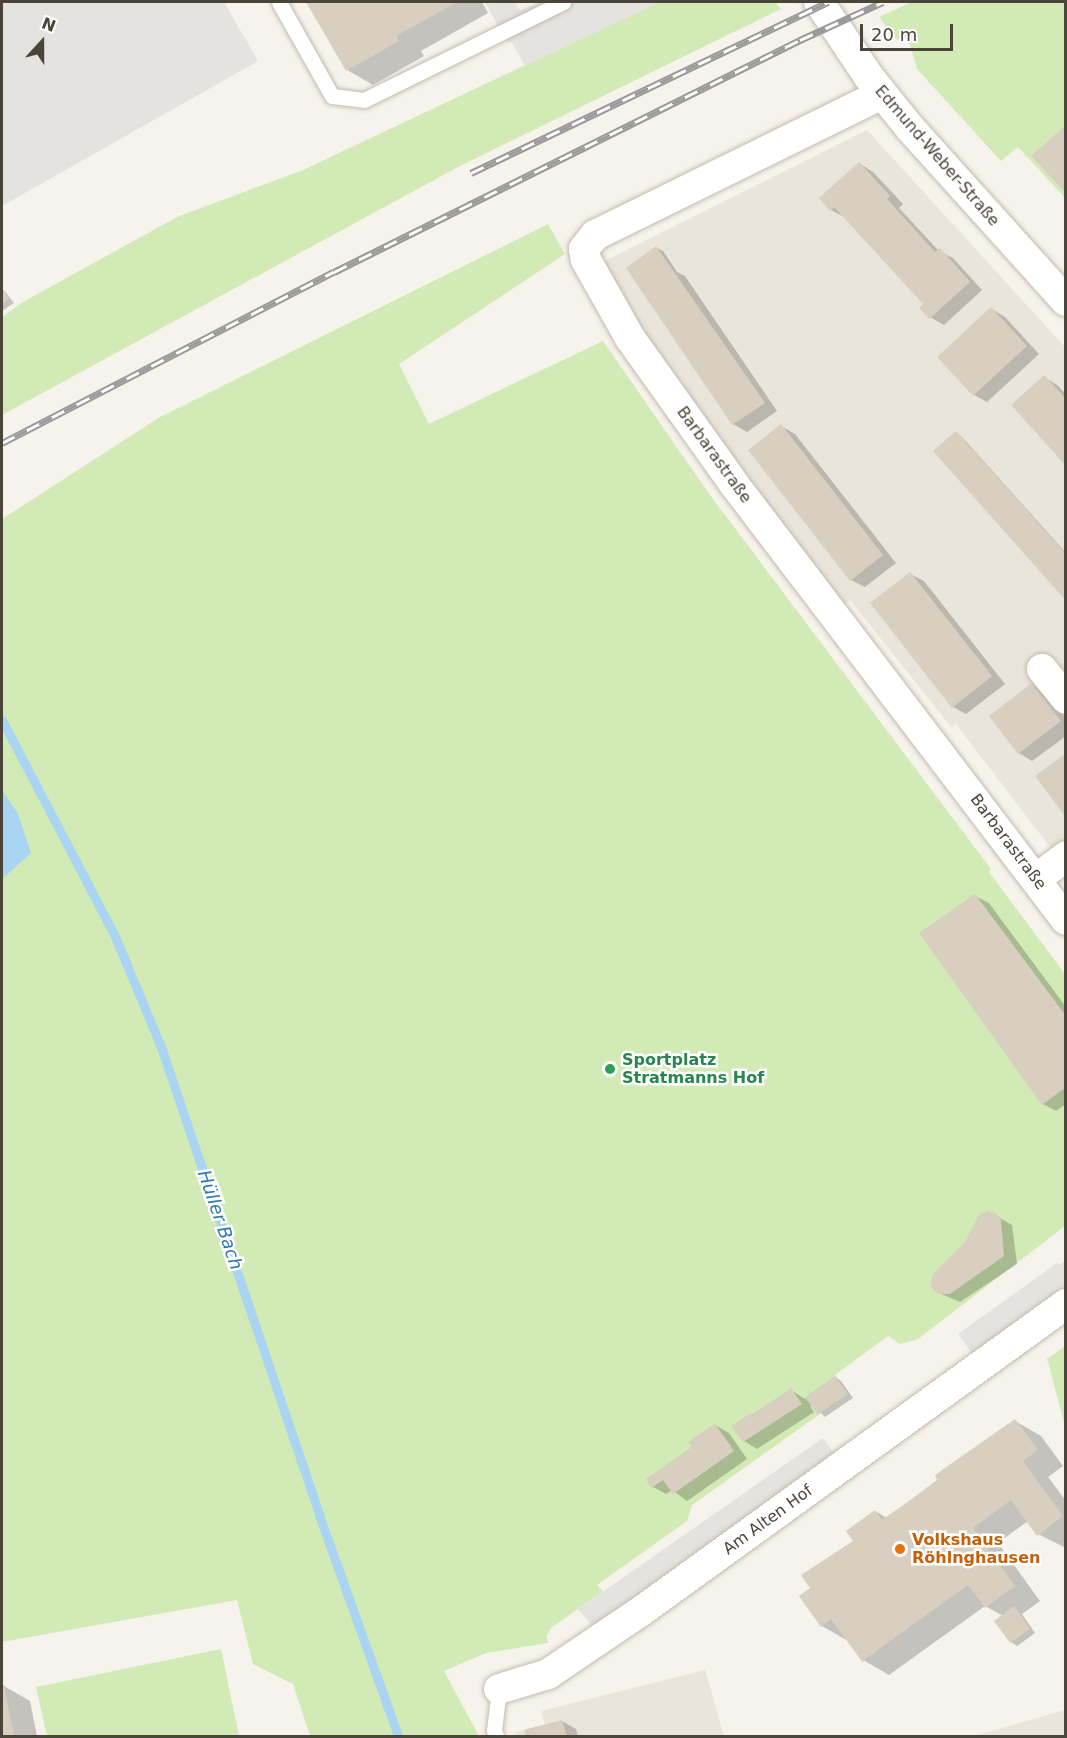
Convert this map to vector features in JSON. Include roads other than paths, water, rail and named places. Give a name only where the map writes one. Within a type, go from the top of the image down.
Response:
[{"type":"street","name":"Edmund-Weber-Straße","points":[[819,2],[840,36],[882,94],[1065,302]]},
{"type":"street","name":"Barbarastraße","points":[[882,94],[595,235],[584,249],[586,260],[630,338],[734,484],[1065,920]]},
{"type":"street","points":[[1042,669],[1065,699]]},
{"type":"street","points":[[1036,879],[1065,856]]},
{"type":"street","name":"Am Alten Hof","points":[[500,1689],[548,1674],[648,1607],[1065,1304]]},
{"type":"lane","points":[[279,2],[332,96],[364,100],[563,2]]},
{"type":"lane","name":"Am Alten Hof","points":[[496,1737],[494,1730],[500,1689]]},
{"type":"water","points":[[2,790],[18,814],[31,853],[2,879]]},
{"type":"waterway","name":"Hüller Bach","points":[[2,720],[114,934],[161,1047],[319,1515],[398,1736]]},
{"type":"railway","points":[[471,173],[828,2]]},
{"type":"railway","points":[[2,443],[334,272],[800,40],[883,2]]},
{"type":"place","name":"Sportplatz Stratmanns Hof","points":[[610,1069]]},
{"type":"place","name":"Volkshaus Röhlnghausen","points":[[900,1549]]}]
